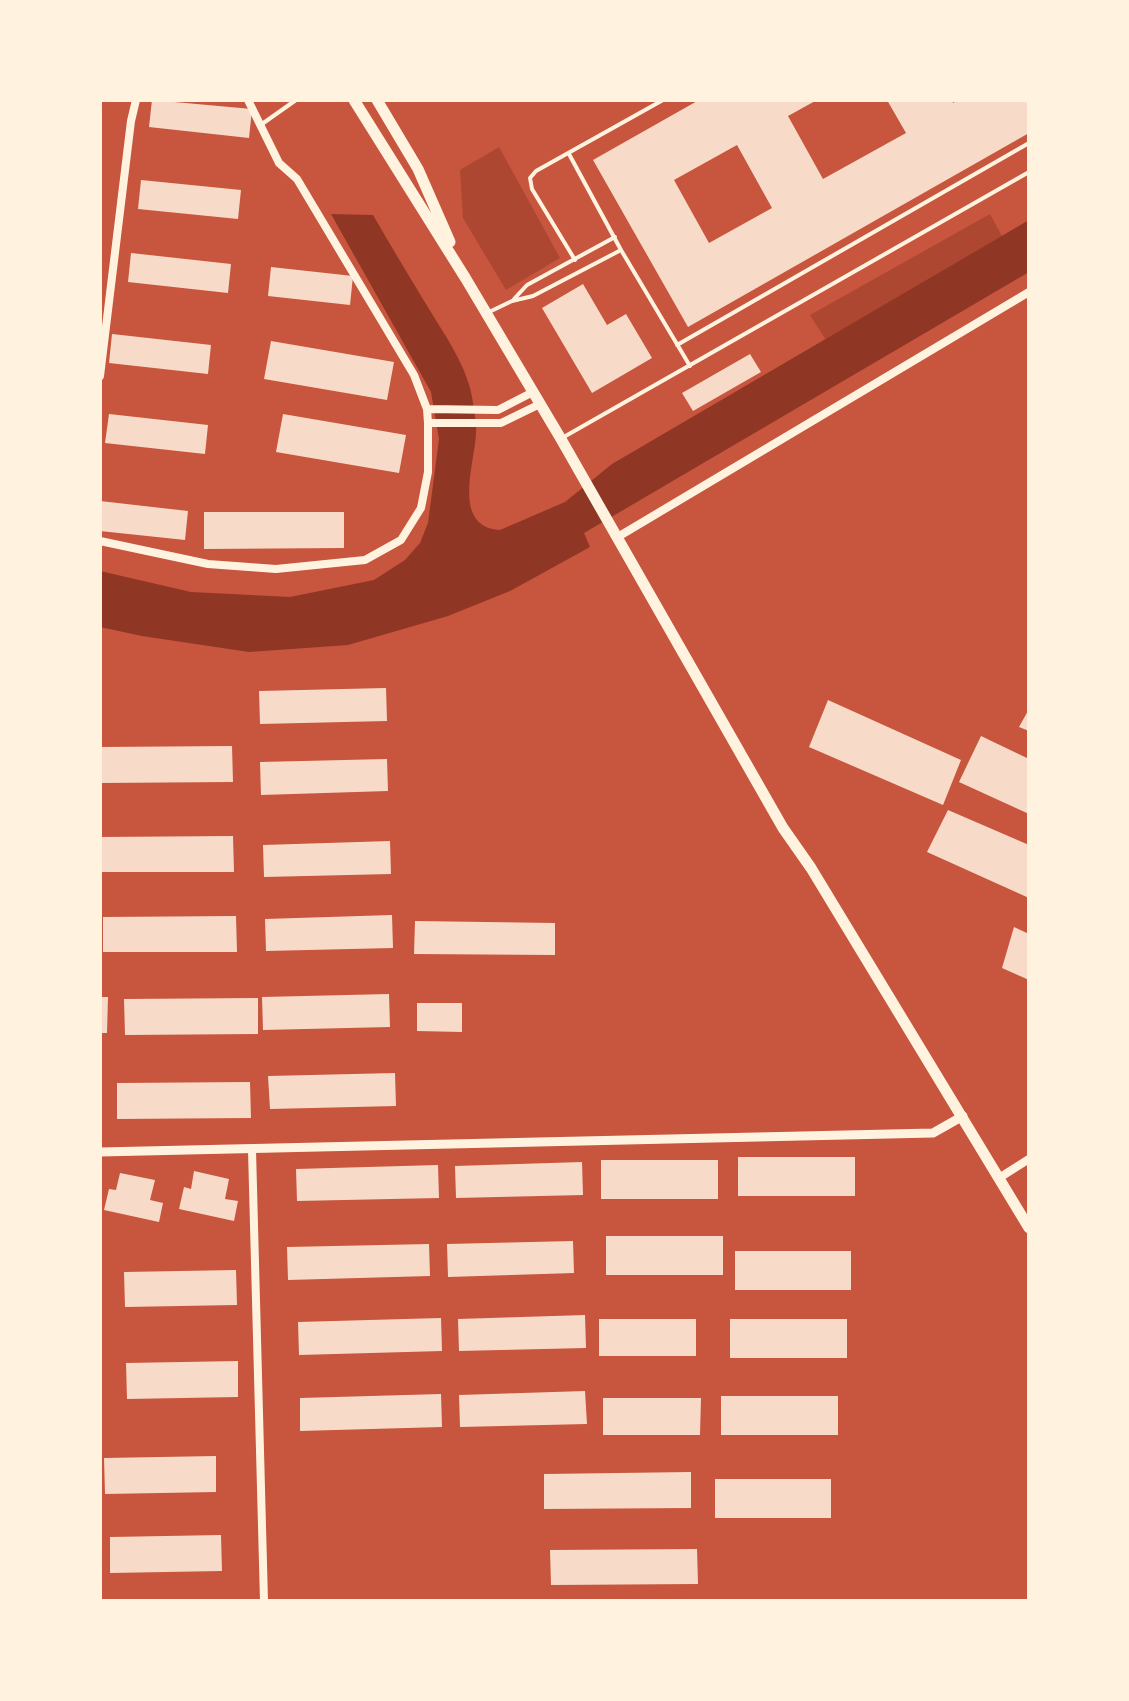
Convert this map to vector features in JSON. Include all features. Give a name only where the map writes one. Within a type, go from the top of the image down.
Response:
[{"type":"main road","points":[[354,100],[487,313],[783,828],[811,868],[1029,1228]]},
{"type":"main road","points":[[377,100],[418,169],[466,279]]},
{"type":"street","points":[[100,376],[136,100]]},
{"type":"street","points":[[100,541],[208,564],[276,569],[365,560],[401,540],[421,508],[428,472],[428,423],[427,409],[414,375],[297,179],[279,163],[248,100]]},
{"type":"street","points":[[616,538],[1029,292]]},
{"type":"street","points":[[427,409],[493,411],[533,392]]},
{"type":"street","points":[[428,423],[501,423],[540,404]]},
{"type":"street","points":[[100,1152],[933,1133],[963,1116]]},
{"type":"street","points":[[252,1150],[264,1601]]},
{"type":"street","points":[[999,1178],[1029,1159]]},
{"type":"lane","points":[[261,125],[296,100]]},
{"type":"lane","points":[[575,260],[529,183],[536,171],[663,100]]},
{"type":"lane","points":[[677,345],[1029,143]]},
{"type":"lane","points":[[569,154],[621,250],[690,366]]},
{"type":"lane","points":[[564,444],[690,366],[1029,172]]},
{"type":"lane","points":[[512,301],[527,285],[615,237]]},
{"type":"lane","points":[[487,313],[512,301],[533,296],[621,250]]},
{"type":"shaded area","points":[[499,147],[560,258],[506,290],[463,218],[460,170]]},
{"type":"shaded area","points":[[331,214],[373,215],[456,354],[471,390],[476,421],[469,492],[471,506],[475,518],[485,526],[500,530],[565,502],[612,464],[1029,220],[1029,272],[584,533],[590,547],[510,591],[448,616],[348,645],[249,652],[100,627],[100,571],[191,592],[290,597],[374,580],[405,560],[420,543],[428,523],[439,439],[431,392]]},
{"type":"shaded area","points":[[990,214],[1002,236],[826,340],[810,315]]},
{"type":"building","points":[[152,100],[252,109],[249,138],[149,127]]},
{"type":"building","points":[[699,100],[817,100],[788,116],[823,179],[906,133],[887,100],[952,100],[953,103],[958,100],[1029,100],[1029,133],[688,327],[593,160]],"holes":[[[737,145],[772,208],[709,243],[674,180]]]},
{"type":"building","points":[[141,180],[241,190],[238,219],[138,209]]},
{"type":"building","points":[[131,253],[231,264],[228,293],[128,282]]},
{"type":"building","points":[[271,267],[353,276],[350,305],[268,296]]},
{"type":"building","points":[[583,284],[607,325],[626,314],[652,358],[592,393],[542,308]]},
{"type":"building","points":[[112,334],[211,345],[208,374],[109,363]]},
{"type":"building","points":[[271,341],[394,362],[387,400],[264,379]]},
{"type":"building","points":[[750,354],[761,372],[693,411],[682,393]]},
{"type":"building","points":[[109,414],[208,425],[205,454],[105,443]]},
{"type":"building","points":[[283,414],[406,435],[399,473],[276,452]]},
{"type":"building","points":[[100,501],[188,511],[185,540],[100,531]]},
{"type":"building","points":[[204,512],[344,512],[344,548],[204,549]]},
{"type":"building","points":[[386,688],[387,721],[260,724],[259,691]]},
{"type":"building","points":[[828,700],[961,760],[943,805],[809,747]]},
{"type":"building","points":[[1029,709],[1029,731],[1019,727]]},
{"type":"building","points":[[981,736],[1029,759],[1029,814],[959,782]]},
{"type":"building","points":[[232,746],[233,782],[100,783],[100,747]]},
{"type":"building","points":[[387,759],[388,791],[261,795],[260,762]]},
{"type":"building","points":[[948,810],[1029,845],[1029,898],[927,852]]},
{"type":"building","points":[[233,836],[234,872],[100,872],[100,837]]},
{"type":"building","points":[[390,841],[391,874],[264,877],[263,845]]},
{"type":"building","points":[[392,915],[393,948],[266,951],[265,919]]},
{"type":"building","points":[[236,916],[237,952],[103,952],[103,917]]},
{"type":"building","points":[[415,921],[555,923],[555,955],[414,954]]},
{"type":"building","points":[[1014,927],[1029,934],[1029,980],[1002,968]]},
{"type":"building","points":[[389,994],[390,1027],[263,1030],[262,997]]},
{"type":"building","points":[[100,997],[108,997],[107,1033],[100,1033]]},
{"type":"building","points":[[258,998],[258,1034],[125,1035],[124,999]]},
{"type":"building","points":[[417,1003],[462,1003],[462,1032],[417,1031]]},
{"type":"building","points":[[395,1073],[396,1106],[270,1109],[268,1076]]},
{"type":"building","points":[[250,1082],[251,1118],[117,1119],[117,1083]]},
{"type":"building","points":[[738,1157],[855,1157],[855,1196],[738,1196]]},
{"type":"building","points":[[601,1160],[718,1160],[718,1199],[601,1199]]},
{"type":"building","points":[[582,1162],[583,1195],[456,1198],[455,1166]]},
{"type":"building","points":[[438,1165],[439,1198],[297,1201],[296,1169]]},
{"type":"building","points":[[194,1171],[229,1179],[225,1199],[238,1201],[234,1221],[179,1209],[184,1187],[191,1189]]},
{"type":"building","points":[[120,1173],[155,1180],[150,1200],[163,1203],[159,1222],[104,1210],[109,1189],[116,1190]]},
{"type":"building","points":[[606,1236],[723,1236],[723,1275],[606,1275]]},
{"type":"building","points":[[573,1241],[574,1273],[448,1277],[447,1244]]},
{"type":"building","points":[[429,1244],[430,1276],[288,1280],[287,1247]]},
{"type":"building","points":[[735,1251],[851,1251],[851,1290],[735,1290]]},
{"type":"building","points":[[236,1270],[237,1305],[125,1307],[124,1272]]},
{"type":"building","points":[[585,1315],[586,1348],[459,1351],[458,1319]]},
{"type":"building","points":[[441,1318],[442,1351],[299,1355],[298,1322]]},
{"type":"building","points":[[599,1319],[696,1319],[696,1356],[599,1356]]},
{"type":"building","points":[[730,1319],[847,1319],[847,1358],[730,1358]]},
{"type":"building","points":[[238,1361],[238,1397],[127,1399],[126,1363]]},
{"type":"building","points":[[585,1391],[587,1424],[460,1427],[459,1395]]},
{"type":"building","points":[[441,1394],[442,1427],[300,1431],[300,1398]]},
{"type":"building","points":[[721,1396],[838,1396],[838,1435],[721,1435]]},
{"type":"building","points":[[603,1398],[701,1398],[700,1435],[603,1435]]},
{"type":"building","points":[[216,1456],[216,1492],[105,1494],[104,1458]]},
{"type":"building","points":[[691,1472],[691,1508],[544,1509],[544,1474]]},
{"type":"building","points":[[715,1479],[831,1479],[831,1518],[715,1518]]},
{"type":"building","points":[[221,1535],[222,1571],[110,1573],[110,1537]]},
{"type":"building","points":[[697,1549],[698,1584],[551,1585],[550,1550]]}]
